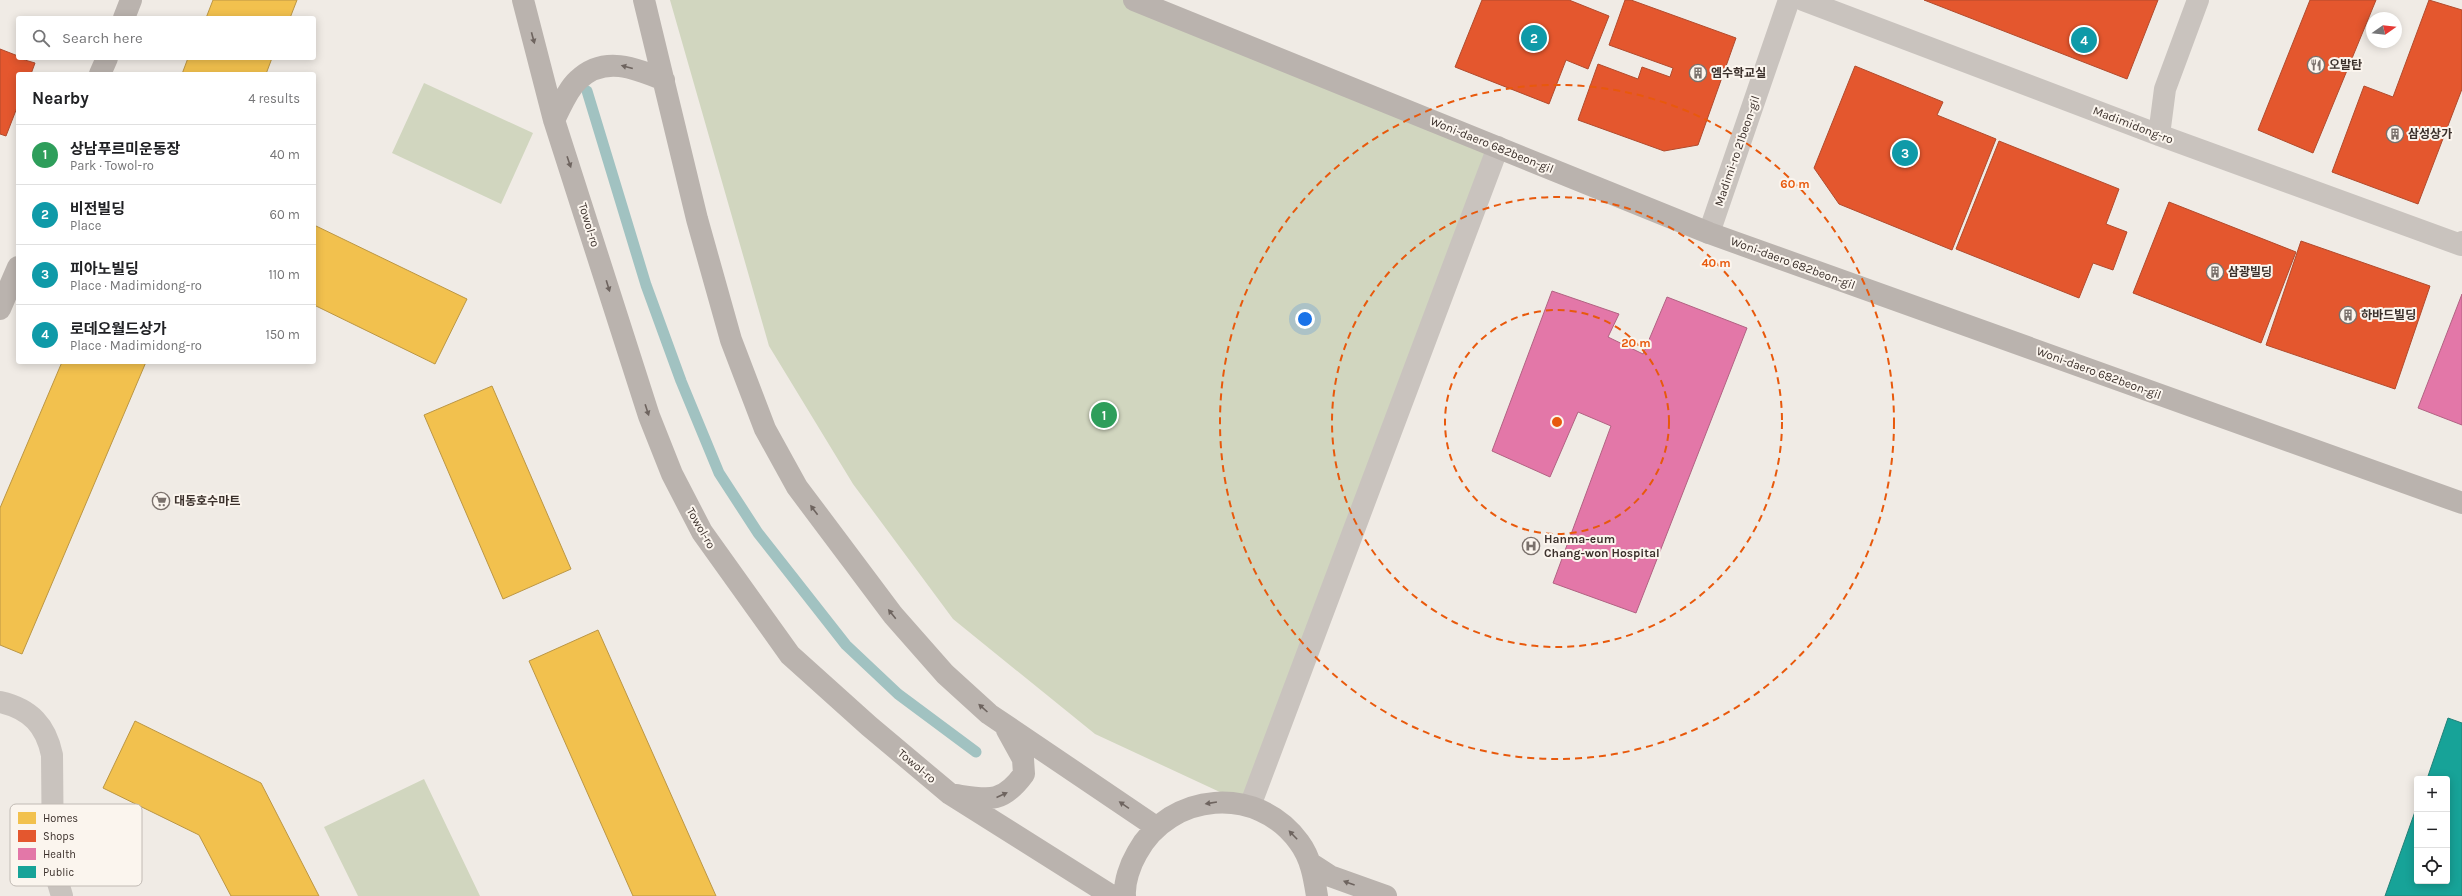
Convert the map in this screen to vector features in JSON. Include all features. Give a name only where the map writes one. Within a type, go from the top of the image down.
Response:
[{"type":"street","points":[[125,16],[131,0]]},
{"type":"street","name":"Towol-ro","points":[[523,0],[554,120],[649,416],[672,474],[702,532],[790,655],[869,726],[950,794],[1112,896]]},
{"type":"street","points":[[644,0],[697,219],[731,340],[765,429],[797,487],[893,615],[945,674],[989,714],[1156,827]]},
{"type":"street","name":"Woni-daero 682beon-gil","points":[[1134,0],[1709,233],[2462,503]]},
{"type":"street","name":"Madimi-ro 21beon-gil","points":[[1709,233],[1789,0]]},
{"type":"street","name":"Madimidong-ro","points":[[1804,0],[2159,135],[2461,245],[2462,242]]},
{"type":"street","points":[[2159,135],[2165,89],[2198,0]]},
{"type":"street","points":[[101,72],[106,60]]},
{"type":"street","points":[[554,120],[567,94],[578,80],[599,68],[619,65],[664,80]]},
{"type":"street","points":[[1250,806],[1498,147]]},
{"type":"street","points":[[0,309],[16,272]]},
{"type":"street","points":[[0,702],[39,722],[49,742],[52,755],[52,804]]},
{"type":"street","points":[[950,794],[980,799],[996,798],[1012,791],[1024,774],[1023,760],[1003,724]]},
{"type":"street","points":[[1125,896],[1130,864],[1144,838],[1166,818],[1192,806],[1221,801],[1250,806],[1277,820],[1299,842],[1310,863],[1317,896]]},
{"type":"street","points":[[1310,863],[1330,876],[1386,896]]},
{"type":"street","points":[[59,886],[62,896]]},
{"type":"green space","points":[[670,0],[1134,0],[1498,147],[1250,806],[1095,734],[953,619],[853,484],[769,346]]},
{"type":"green space","points":[[424,83],[533,133],[501,204],[392,153]]},
{"type":"green space","points":[[424,779],[480,896],[358,896],[324,827]]},
{"type":"building: Homes","points":[[213,0],[297,0],[291,16],[207,16]]},
{"type":"building: Homes","points":[[187,60],[271,60],[267,72],[183,72]]},
{"type":"building: Homes","points":[[316,226],[467,299],[435,364],[316,306]]},
{"type":"building: Homes","points":[[61,364],[145,364],[22,654],[0,645],[0,508]]},
{"type":"building: Homes","points":[[492,386],[571,569],[503,599],[424,415]]},
{"type":"building: Homes","points":[[598,630],[716,896],[633,896],[529,661]]},
{"type":"building: Homes","points":[[135,721],[261,783],[319,896],[231,896],[199,835],[142,807],[142,804],[136,804],[103,788]]},
{"type":"building: Shops","points":[[1482,0],[1569,0],[1609,16],[1588,69],[1566,60],[1549,104],[1455,67]]},
{"type":"building: Shops","name":"엠수학교실","points":[[1625,0],[1631,0],[1736,38],[1698,145],[1664,151],[1578,120],[1598,64],[1638,79],[1642,67],[1670,77],[1673,68],[1609,45]]},
{"type":"building: Shops","points":[[1924,0],[2158,0],[2127,79]]},
{"type":"building: Shops","name":"오발탄","points":[[2310,0],[2376,0],[2371,12],[2366,12],[2366,24],[2313,153],[2258,130]]},
{"type":"building: Shops","name":"삼성상가","points":[[2429,0],[2462,10],[2462,89],[2418,204],[2332,172],[2364,86],[2393,97]]},
{"type":"building: Shops","points":[[0,49],[16,55],[16,60],[25,60],[35,63],[32,72],[16,72],[16,110],[6,136],[0,134]]},
{"type":"building: Shops","points":[[1855,66],[1943,102],[1937,115],[1996,139],[1952,250],[1839,204],[1814,168]]},
{"type":"building: Shops","points":[[1999,141],[2119,189],[2106,224],[2127,232],[2113,270],[2093,263],[2079,298],[1956,249]]},
{"type":"building: Shops","name":"삼광빌딩","points":[[2169,202],[2296,252],[2261,343],[2133,293]]},
{"type":"building: Shops","name":"하바드빌딩","points":[[2301,241],[2430,286],[2395,389],[2266,345]]},
{"type":"building: Health","points":[[1552,291],[1619,314],[1608,337],[1643,354],[1667,297],[1747,328],[1636,613],[1553,583],[1611,426],[1578,412],[1550,477],[1492,451]]},
{"type":"building: Health","points":[[2462,294],[2462,425],[2418,408]]},
{"type":"building: Public","points":[[2448,718],[2462,723],[2462,896],[2385,896],[2414,814],[2414,884],[2450,884],[2450,776],[2428,776]]},
{"type":"waterway","points":[[587,91],[646,285],[681,381],[719,473],[758,533],[846,645],[898,694],[976,752]]},
{"type":"place","name":"비전빌딩","points":[[1534,38]]},
{"type":"place","name":"로데오월드상가","points":[[2084,40]]},
{"type":"place","name":"오발탄","points":[[2316,65]]},
{"type":"place","name":"엠수학교실","points":[[1698,73]]},
{"type":"place","name":"삼성상가","points":[[2395,134]]},
{"type":"place","name":"피아노빌딩","points":[[1905,153]]},
{"type":"place","name":"삼광빌딩","points":[[2215,272]]},
{"type":"place","name":"하바드빌딩","points":[[2348,315]]},
{"type":"place","name":"상남푸르미운동장","points":[[1104,415]]},
{"type":"place","name":"대동호수마트","points":[[161,501]]},
{"type":"place","name":"Hanma-eum Chang-won Hospital","points":[[1531,546]]}]
